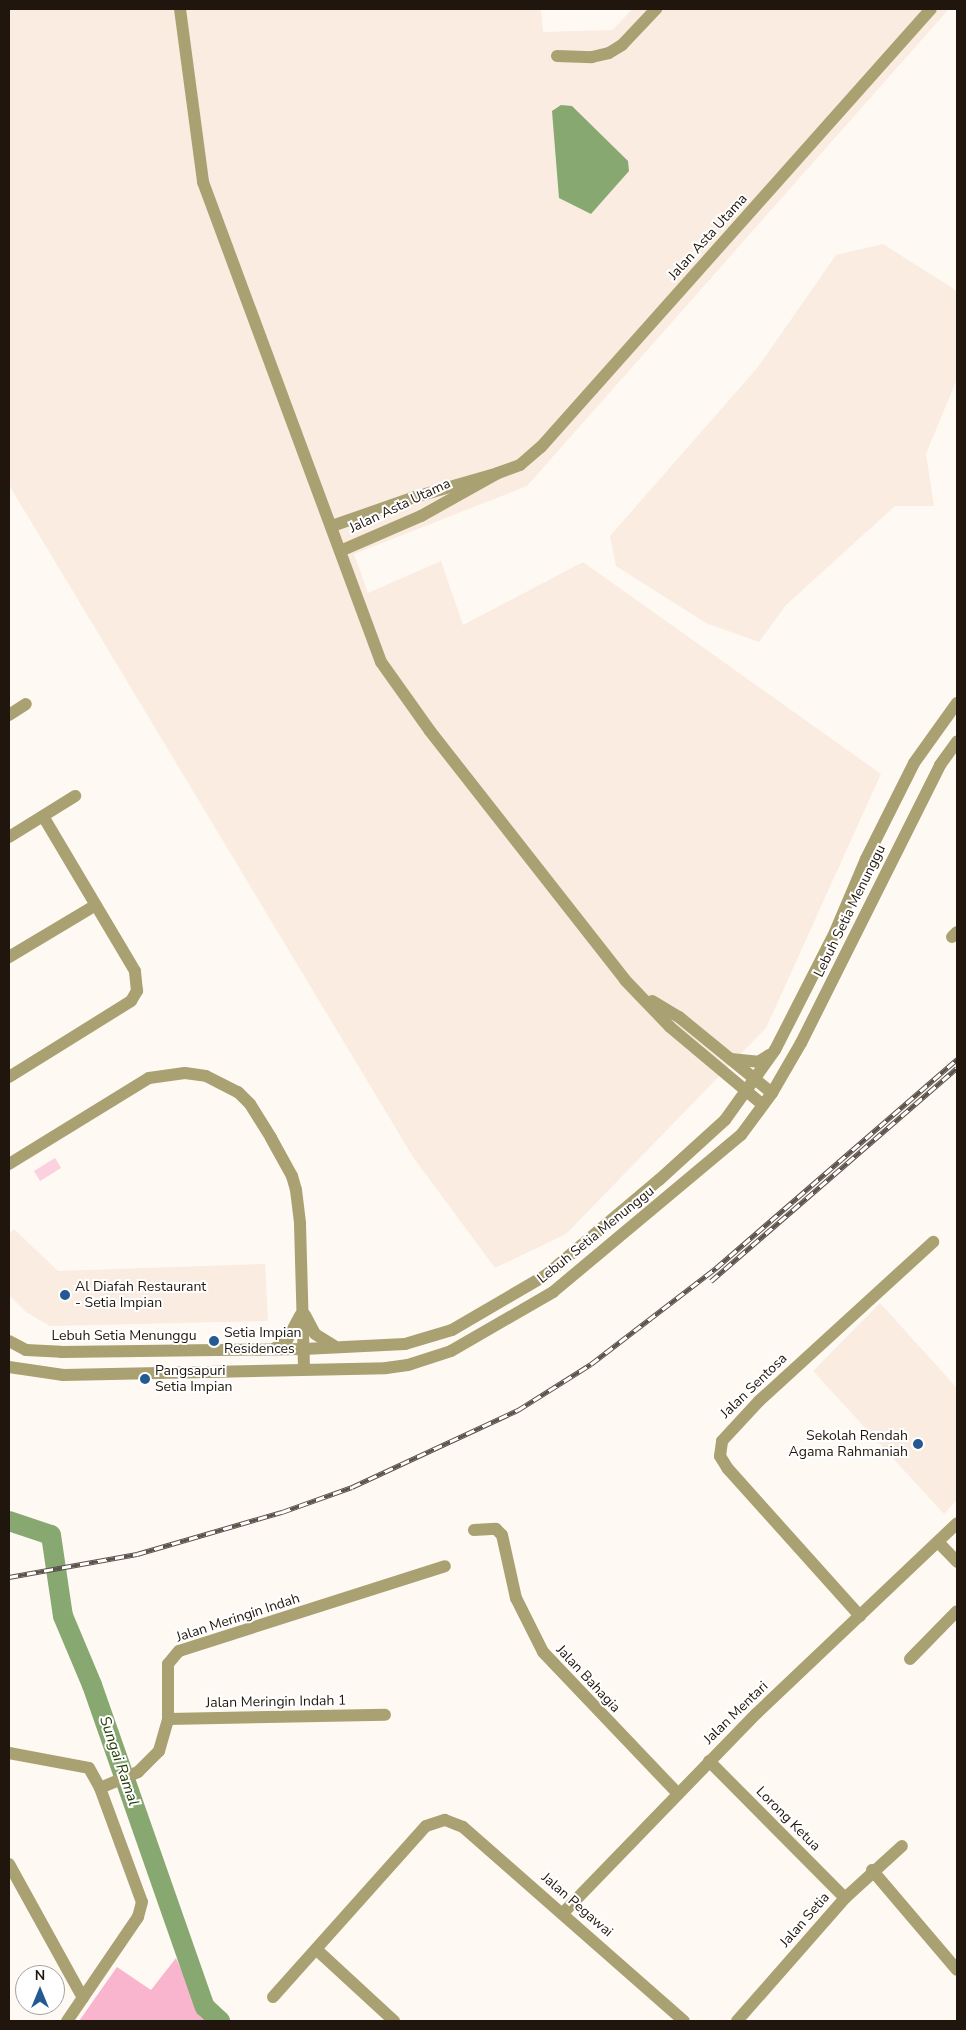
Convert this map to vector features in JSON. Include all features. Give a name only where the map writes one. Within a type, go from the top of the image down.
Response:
[{"type":"street","points":[[180,9],[203,182],[381,662],[542,875],[625,980],[670,1027],[763,1105]]},
{"type":"street","name":"Jalan Asta Utama","points":[[332,526],[415,497],[520,465],[541,447],[931,9]]},
{"type":"street","points":[[557,56],[592,57],[609,53],[622,45],[653,10]]},
{"type":"street","name":"Jalan Asta Utama","points":[[340,551],[421,516],[498,473]]},
{"type":"street","name":"Lebuh Setia Menunggu","points":[[9,1341],[26,1350],[61,1352],[304,1349],[405,1344],[452,1330],[546,1275],[695,1148],[725,1120],[775,1050],[836,932],[866,859],[914,763],[957,703]]},
{"type":"street","points":[[9,715],[26,704]]},
{"type":"street","name":"Lebuh Setia Menunggu","points":[[9,1367],[63,1375],[408,1365],[452,1351],[553,1292],[741,1135],[772,1093],[801,1043],[940,765],[957,742]]},
{"type":"street","points":[[9,837],[74,796]]},
{"type":"street","points":[[9,1077],[131,1001],[137,991],[135,970],[43,816]]},
{"type":"street","points":[[9,957],[96,905]]},
{"type":"street","points":[[641,995],[679,1017],[772,1093]]},
{"type":"street","points":[[729,1058],[758,1062],[775,1050]]},
{"type":"street","points":[[9,1164],[148,1078],[185,1073],[223,1083],[250,1104],[292,1176],[300,1224],[304,1369]]},
{"type":"street","name":"Jalan Sentosa","points":[[860,1616],[728,1469],[720,1456],[722,1441],[759,1401],[933,1242]]},
{"type":"street","points":[[302,1308],[315,1334],[336,1347]]},
{"type":"street","points":[[272,1349],[286,1342],[292,1334],[302,1308]]},
{"type":"street","name":"Jalan Mentari","points":[[563,1913],[709,1761],[957,1523]]},
{"type":"street","name":"Jalan Bahagia","points":[[474,1530],[496,1529],[502,1535],[516,1598],[543,1652],[678,1794]]},
{"type":"street","points":[[938,1542],[957,1562]]},
{"type":"street","name":"Jalan Meringin Indah","points":[[100,1788],[138,1772],[159,1751],[168,1719],[168,1664],[179,1651],[446,1566]]},
{"type":"street","points":[[910,1659],[957,1611]]},
{"type":"street","name":"Jalan Meringin Indah 1","points":[[168,1719],[385,1714]]},
{"type":"street","points":[[9,1753],[86,1767],[100,1788],[142,1906],[138,1917],[67,2021]]},
{"type":"street","name":"Lorong Ketua","points":[[709,1761],[845,1898]]},
{"type":"street","name":"Jalan Pegawai","points":[[317,1950],[426,1826],[445,1820],[463,1827],[684,2021]]},
{"type":"street","name":"Jalan Setia","points":[[738,2021],[845,1898],[872,1870],[902,1846]]},
{"type":"street","points":[[9,1864],[83,1998]]},
{"type":"street","points":[[872,1870],[957,1970]]},
{"type":"street","points":[[273,1997],[317,1950],[394,2021]]},
{"type":"shaded area","points":[[9,9],[541,9],[543,32],[613,30],[632,9],[949,9],[527,486],[354,554],[368,593],[441,561],[463,625],[583,562],[881,774],[766,1028],[566,1234],[495,1268],[413,1157],[9,485]]},
{"type":"shaded area","points":[[561,105],[572,106],[628,161],[629,171],[591,214],[559,198],[552,111]]},
{"type":"shaded area","points":[[883,244],[957,291],[957,379],[926,454],[934,506],[895,506],[786,605],[759,642],[706,623],[616,566],[610,536],[758,367],[836,255]]},
{"type":"shaded area","points":[[55,1158],[61,1168],[40,1181],[34,1171]]},
{"type":"shaded area","points":[[14,1229],[58,1271],[265,1264],[268,1321],[50,1326],[26,1312],[9,1295],[9,1234]]},
{"type":"shaded area","name":"Sekolah Rendah Agama Rahmaniah","points":[[880,1303],[957,1388],[957,1500],[944,1514],[813,1371]]},
{"type":"shaded area","points":[[176,1958],[202,2016],[208,2021],[79,2021],[117,1967],[151,1990]]},
{"type":"waterway","name":"Sungai Ramal","points":[[9,1521],[51,1535],[63,1616],[92,1685],[205,2007],[220,2021]]},
{"type":"railway","points":[[9,1577],[137,1554],[282,1512],[352,1487],[518,1410],[591,1364],[716,1268],[957,1059]]},
{"type":"railway","points":[[711,1281],[957,1068]]},
{"type":"place","name":"Al Diafah Restaurant - Setia Impian","points":[[65,1295]]},
{"type":"place","name":"Setia Impian Residences","points":[[214,1341]]},
{"type":"place","name":"Pangsapuri Setia Impian","points":[[145,1379]]},
{"type":"place","name":"Sekolah Rendah Agama Rahmaniah","points":[[918,1444]]}]
